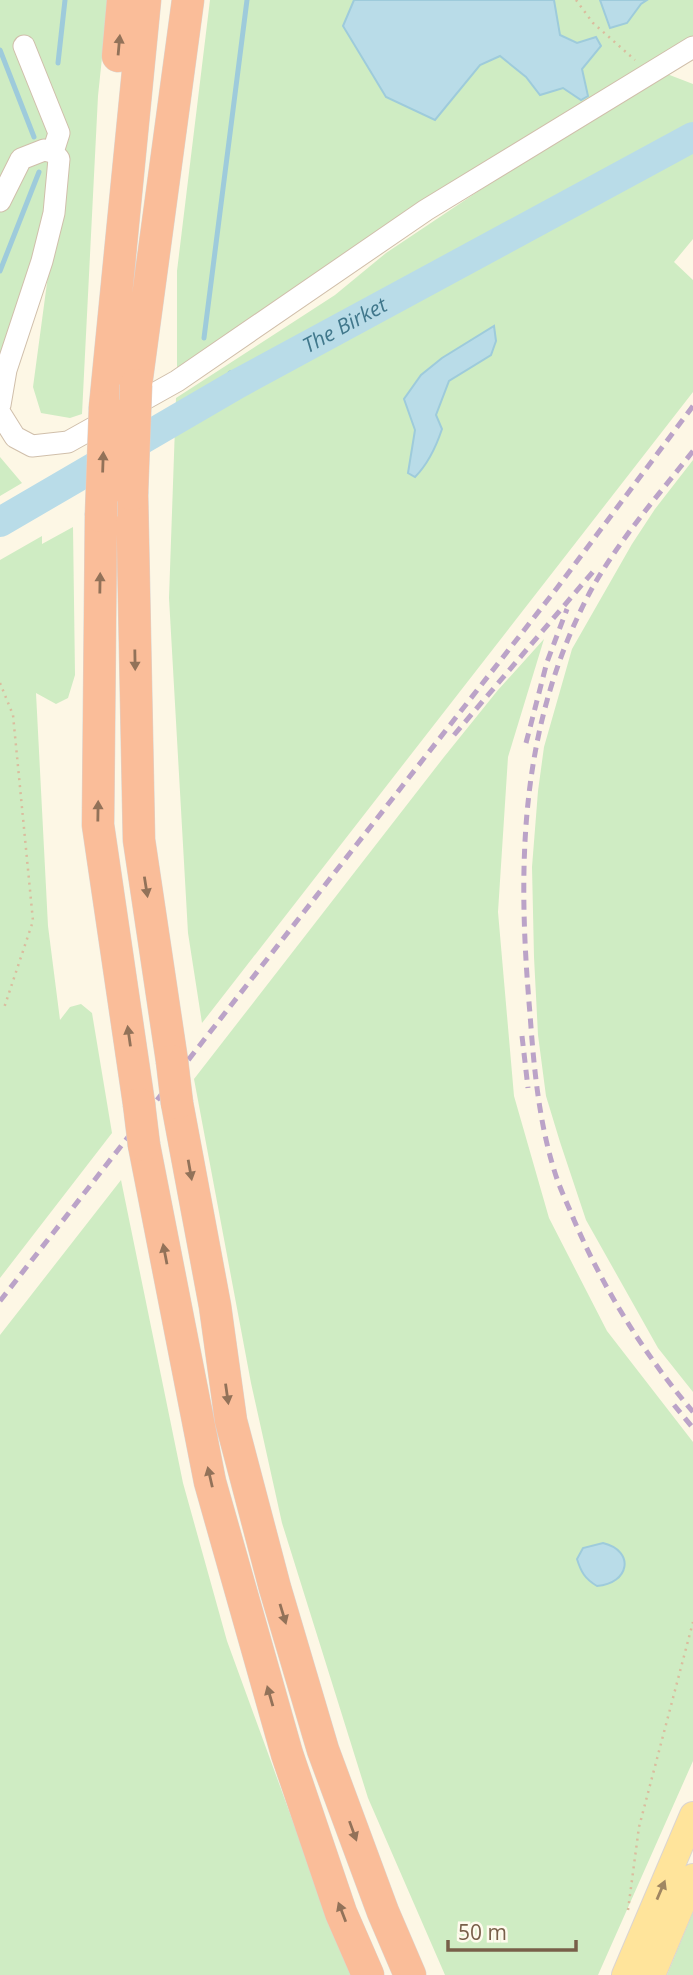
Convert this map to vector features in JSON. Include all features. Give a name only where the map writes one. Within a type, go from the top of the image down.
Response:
[{"type":"highway","points":[[123,0],[116,84],[101,516],[98,825],[144,1145],[210,1482],[287,1754],[341,1913],[368,1975]]},
{"type":"highway","points":[[105,407],[145,0]]},
{"type":"highway","points":[[165,0],[139,286],[132,494],[139,840],[177,1102],[215,1306],[231,1421],[275,1588],[323,1751],[383,1912],[410,1975]]},
{"type":"highway","points":[[136,385],[188,0]]},
{"type":"main road","points":[[625,1975],[693,1815]]},
{"type":"main road","points":[[652,1975],[693,1877]]},
{"type":"lane","points":[[24,46],[59,133],[53,152]]},
{"type":"lane","points":[[0,413],[15,437],[33,446],[68,442],[177,381],[433,205],[693,47]]},
{"type":"lane","points":[[0,201],[21,159],[44,150],[53,152],[59,159],[54,213],[42,261],[5,370],[0,405]]},
{"type":"path","points":[[576,0],[593,23],[633,57],[645,74]]},
{"type":"path","points":[[0,683],[13,715],[33,921],[4,1008]]},
{"type":"path","points":[[627,1915],[639,1827],[693,1622]]},
{"type":"green space","points":[[0,0],[108,0],[98,96],[82,414],[70,418],[41,413],[33,387],[58,201],[0,369]]},
{"type":"green space","points":[[210,0],[693,0],[693,40],[177,370],[177,271]]},
{"type":"green space","points":[[667,74],[693,84],[693,239],[674,262],[693,280],[693,392],[202,1023],[188,933],[169,598],[176,398],[335,295],[386,253],[498,178]]},
{"type":"green space","points":[[0,457],[22,483],[0,496]]},
{"type":"green space","points":[[693,460],[693,1392],[658,1348],[586,1220],[560,1142],[546,1096],[538,1035],[532,867],[544,747],[572,649],[632,544]]},
{"type":"green space","points":[[73,527],[75,675],[68,698],[56,704],[36,693],[48,926],[60,1020],[70,1007],[81,1004],[92,1013],[112,1133],[0,1278],[0,560],[42,536],[42,544]]},
{"type":"green space","points":[[544,639],[508,757],[498,912],[514,1096],[549,1218],[607,1331],[693,1442],[693,1761],[598,1975],[445,1975],[368,1798],[282,1523],[251,1383],[194,1079],[444,757],[498,690]]},
{"type":"green space","points":[[121,1180],[183,1483],[227,1641],[351,1975],[0,1975],[0,1335]]},
{"type":"green space","points":[[693,1912],[693,1975],[667,1975]]},
{"type":"water","points":[[354,0],[554,0],[560,35],[577,43],[596,37],[601,46],[582,69],[588,96],[581,100],[563,88],[540,95],[526,77],[500,56],[480,65],[435,120],[386,97],[343,26]]},
{"type":"water","points":[[600,0],[647,0],[627,23],[610,28]]},
{"type":"water","points":[[494,326],[496,341],[491,355],[449,381],[436,415],[442,429],[440,436],[428,461],[415,477],[408,473],[415,430],[404,399],[421,375],[442,358]]},
{"type":"water","points":[[603,1543],[614,1547],[620,1553],[624,1567],[616,1580],[597,1586],[584,1575],[577,1559],[583,1548]]},
{"type":"waterway","points":[[58,63],[65,0]]},
{"type":"waterway","points":[[204,338],[247,0]]},
{"type":"waterway","points":[[0,50],[34,137]]},
{"type":"waterway","name":"The Birket","points":[[0,522],[237,384],[693,137]]},
{"type":"waterway","points":[[0,271],[39,172]]},
{"type":"waterway","points":[[230,373],[237,384]]},
{"type":"railway","points":[[0,1301],[557,588],[693,406]]},
{"type":"railway","points":[[693,451],[613,555],[590,592],[567,643],[549,694],[536,746],[528,798],[524,905],[536,1076],[541,1116],[556,1176],[586,1246],[612,1296],[658,1367],[693,1412]]},
{"type":"railway","points":[[454,735],[597,567]]},
{"type":"railway","points":[[526,743],[547,662],[567,609]]},
{"type":"railway","points":[[522,1036],[528,1088]]},
{"type":"railway","points":[[674,1405],[693,1428]]}]
